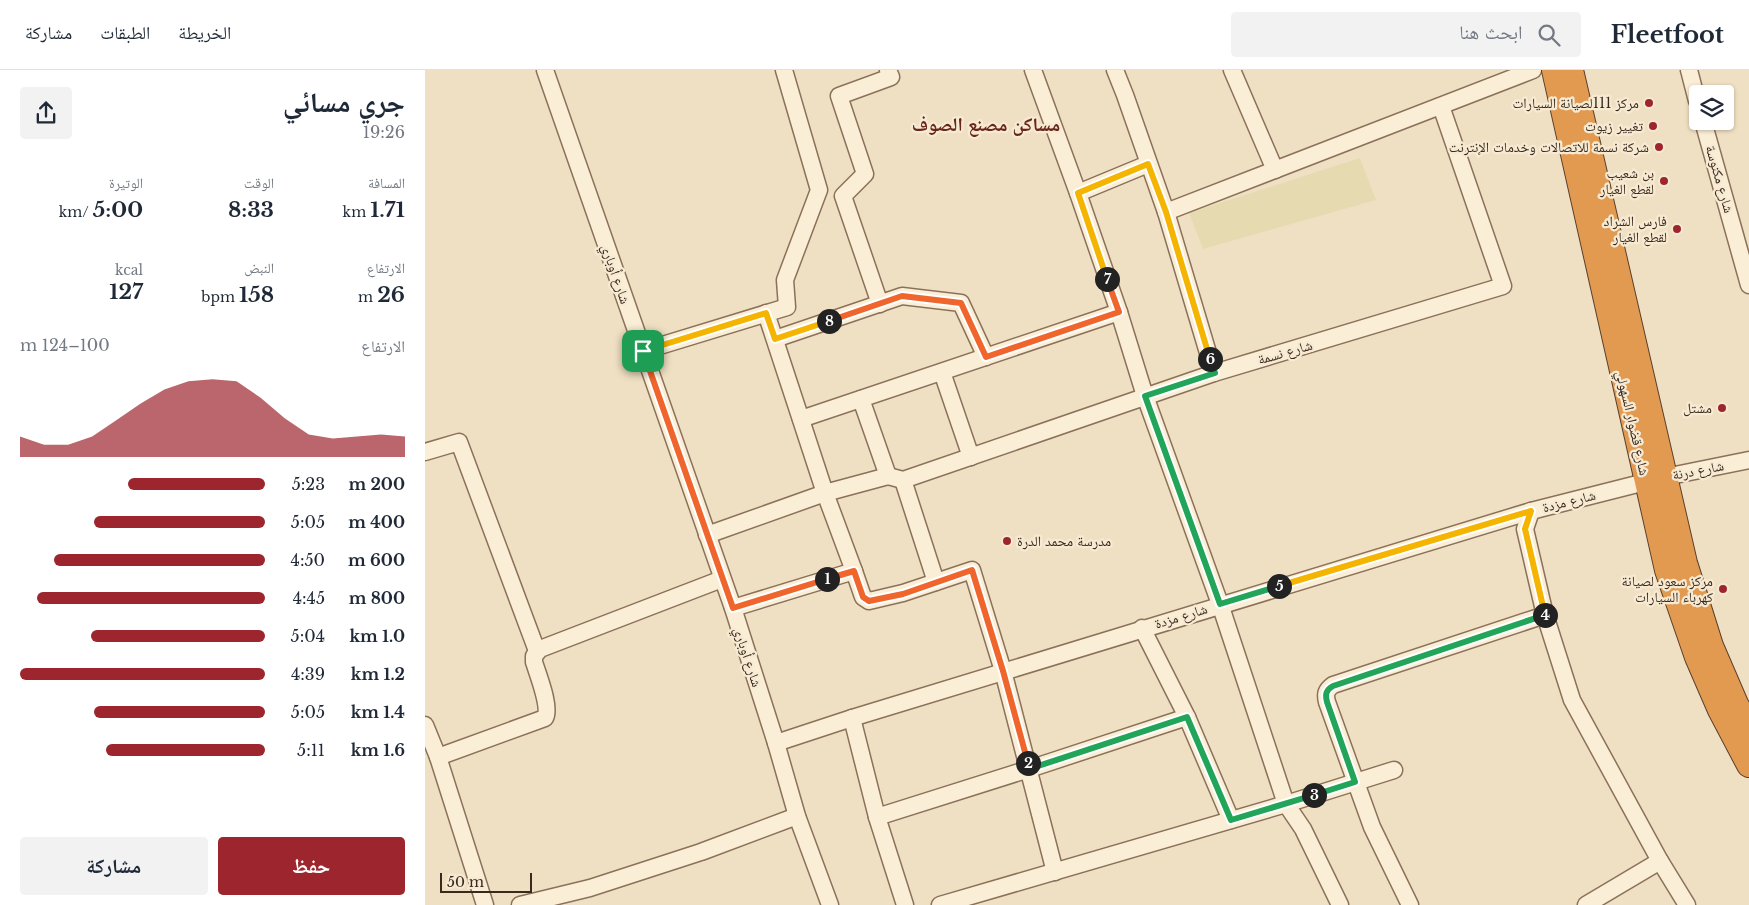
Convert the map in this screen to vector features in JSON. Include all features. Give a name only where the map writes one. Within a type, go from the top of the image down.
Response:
[{"type":"highway","name":"شارع قضوار السهولي","points":[[1554,70],[1656,479],[1667,570],[1697,657],[1720,710],[1749,765]]},
{"type":"highway","points":[[1571,70],[1656,479],[1711,646],[1736,704],[1749,728]]},
{"type":"street","name":"شارع أوباري","points":[[545,70],[733,608],[797,816],[830,905]]},
{"type":"street","points":[[643,351],[787,307],[785,280],[819,190],[784,70]]},
{"type":"street","points":[[843,196],[865,174],[839,96],[891,77],[888,70]]},
{"type":"street","points":[[1033,70],[1119,312],[1145,396],[1220,604],[1286,804],[1303,829],[1337,904]]},
{"type":"street","points":[[1115,70],[1166,212],[1215,373]]},
{"type":"street","points":[[1232,70],[1275,170]]},
{"type":"street","points":[[1166,212],[1533,70]]},
{"type":"street","points":[[1689,70],[1693,85]]},
{"type":"street","name":"شارع نسمة","points":[[707,535],[825,493],[895,478],[971,457],[1215,373],[1503,286],[1441,106]]},
{"type":"street","name":"شارع مكنوسة","points":[[1706,130],[1743,236],[1749,285]]},
{"type":"street","points":[[1078,193],[1148,164]]},
{"type":"street","points":[[819,190],[843,196]]},
{"type":"street","points":[[843,196],[880,304]]},
{"type":"street","points":[[775,339],[902,296],[961,303],[986,357]]},
{"type":"street","points":[[801,420],[1119,312]]},
{"type":"street","points":[[766,313],[825,493],[863,597],[869,601],[903,594],[972,570],[1003,671],[1055,872]]},
{"type":"street","points":[[942,372],[971,457]]},
{"type":"street","points":[[861,399],[895,478],[936,582]]},
{"type":"street","points":[[425,452],[459,442],[537,651],[534,662],[547,707],[545,718],[438,757]]},
{"type":"street","name":"شارع درنة","points":[[1656,479],[1749,460]]},
{"type":"street","name":"شارع مزدة","points":[[776,743],[1220,604],[1531,511],[1656,479]]},
{"type":"street","points":[[1531,511],[1525,529],[1545,615],[1572,700],[1660,861],[1687,905]]},
{"type":"street","points":[[733,608],[854,571]]},
{"type":"street","points":[[537,651],[722,579]]},
{"type":"street","points":[[1409,905],[1372,827],[1355,782],[1325,696],[1328,689],[1545,615]]},
{"type":"street","points":[[1142,628],[1187,717],[1231,820]]},
{"type":"street","points":[[877,817],[1187,717]]},
{"type":"street","points":[[852,718],[877,817],[905,905]]},
{"type":"street","points":[[427,735],[438,757],[485,905]]},
{"type":"street","points":[[940,905],[1286,804],[1394,770]]},
{"type":"street","points":[[520,905],[590,888],[701,852],[797,816]]},
{"type":"street","points":[[1586,905],[1660,861]]},
{"type":"shaded area","points":[[1360,158],[1376,200],[1203,249],[1189,213]]},
{"type":"place","name":"مركز 111لصيانة السيارات","points":[[1649,103]]},
{"type":"place","name":"تغيير زيوت","points":[[1653,126]]},
{"type":"place","name":"شركة نسمة للاتصالات وخدمات الإنترنت","points":[[1659,147]]},
{"type":"place","name":"بن شعيب لقطع الغيار","points":[[1664,181]]},
{"type":"place","name":"فارس الشراد لقطع الغيار","points":[[1677,229]]},
{"type":"place","name":"مشتل","points":[[1722,408]]},
{"type":"place","name":"مدرسة محمد الدرة","points":[[1007,541]]},
{"type":"place","name":"مركز سعود لصيانة كهرباء السيارات","points":[[1723,589]]},
{"type":"district","name":"مساكن مصنع الصوف","points":[[986,124]]},
{"type":"route","points":[[1148,164],[1166,212],[1215,373],[1145,396],[1220,604],[1531,511],[1525,529],[1545,615],[1328,689],[1325,696],[1355,782],[1286,804],[1231,820],[1187,717],[1029,769],[1003,671],[972,570],[903,594],[869,601],[863,597],[854,571],[733,608],[643,351],[766,313],[775,339],[902,296],[961,303],[986,357],[1119,312],[1078,193],[1148,164]]}]
